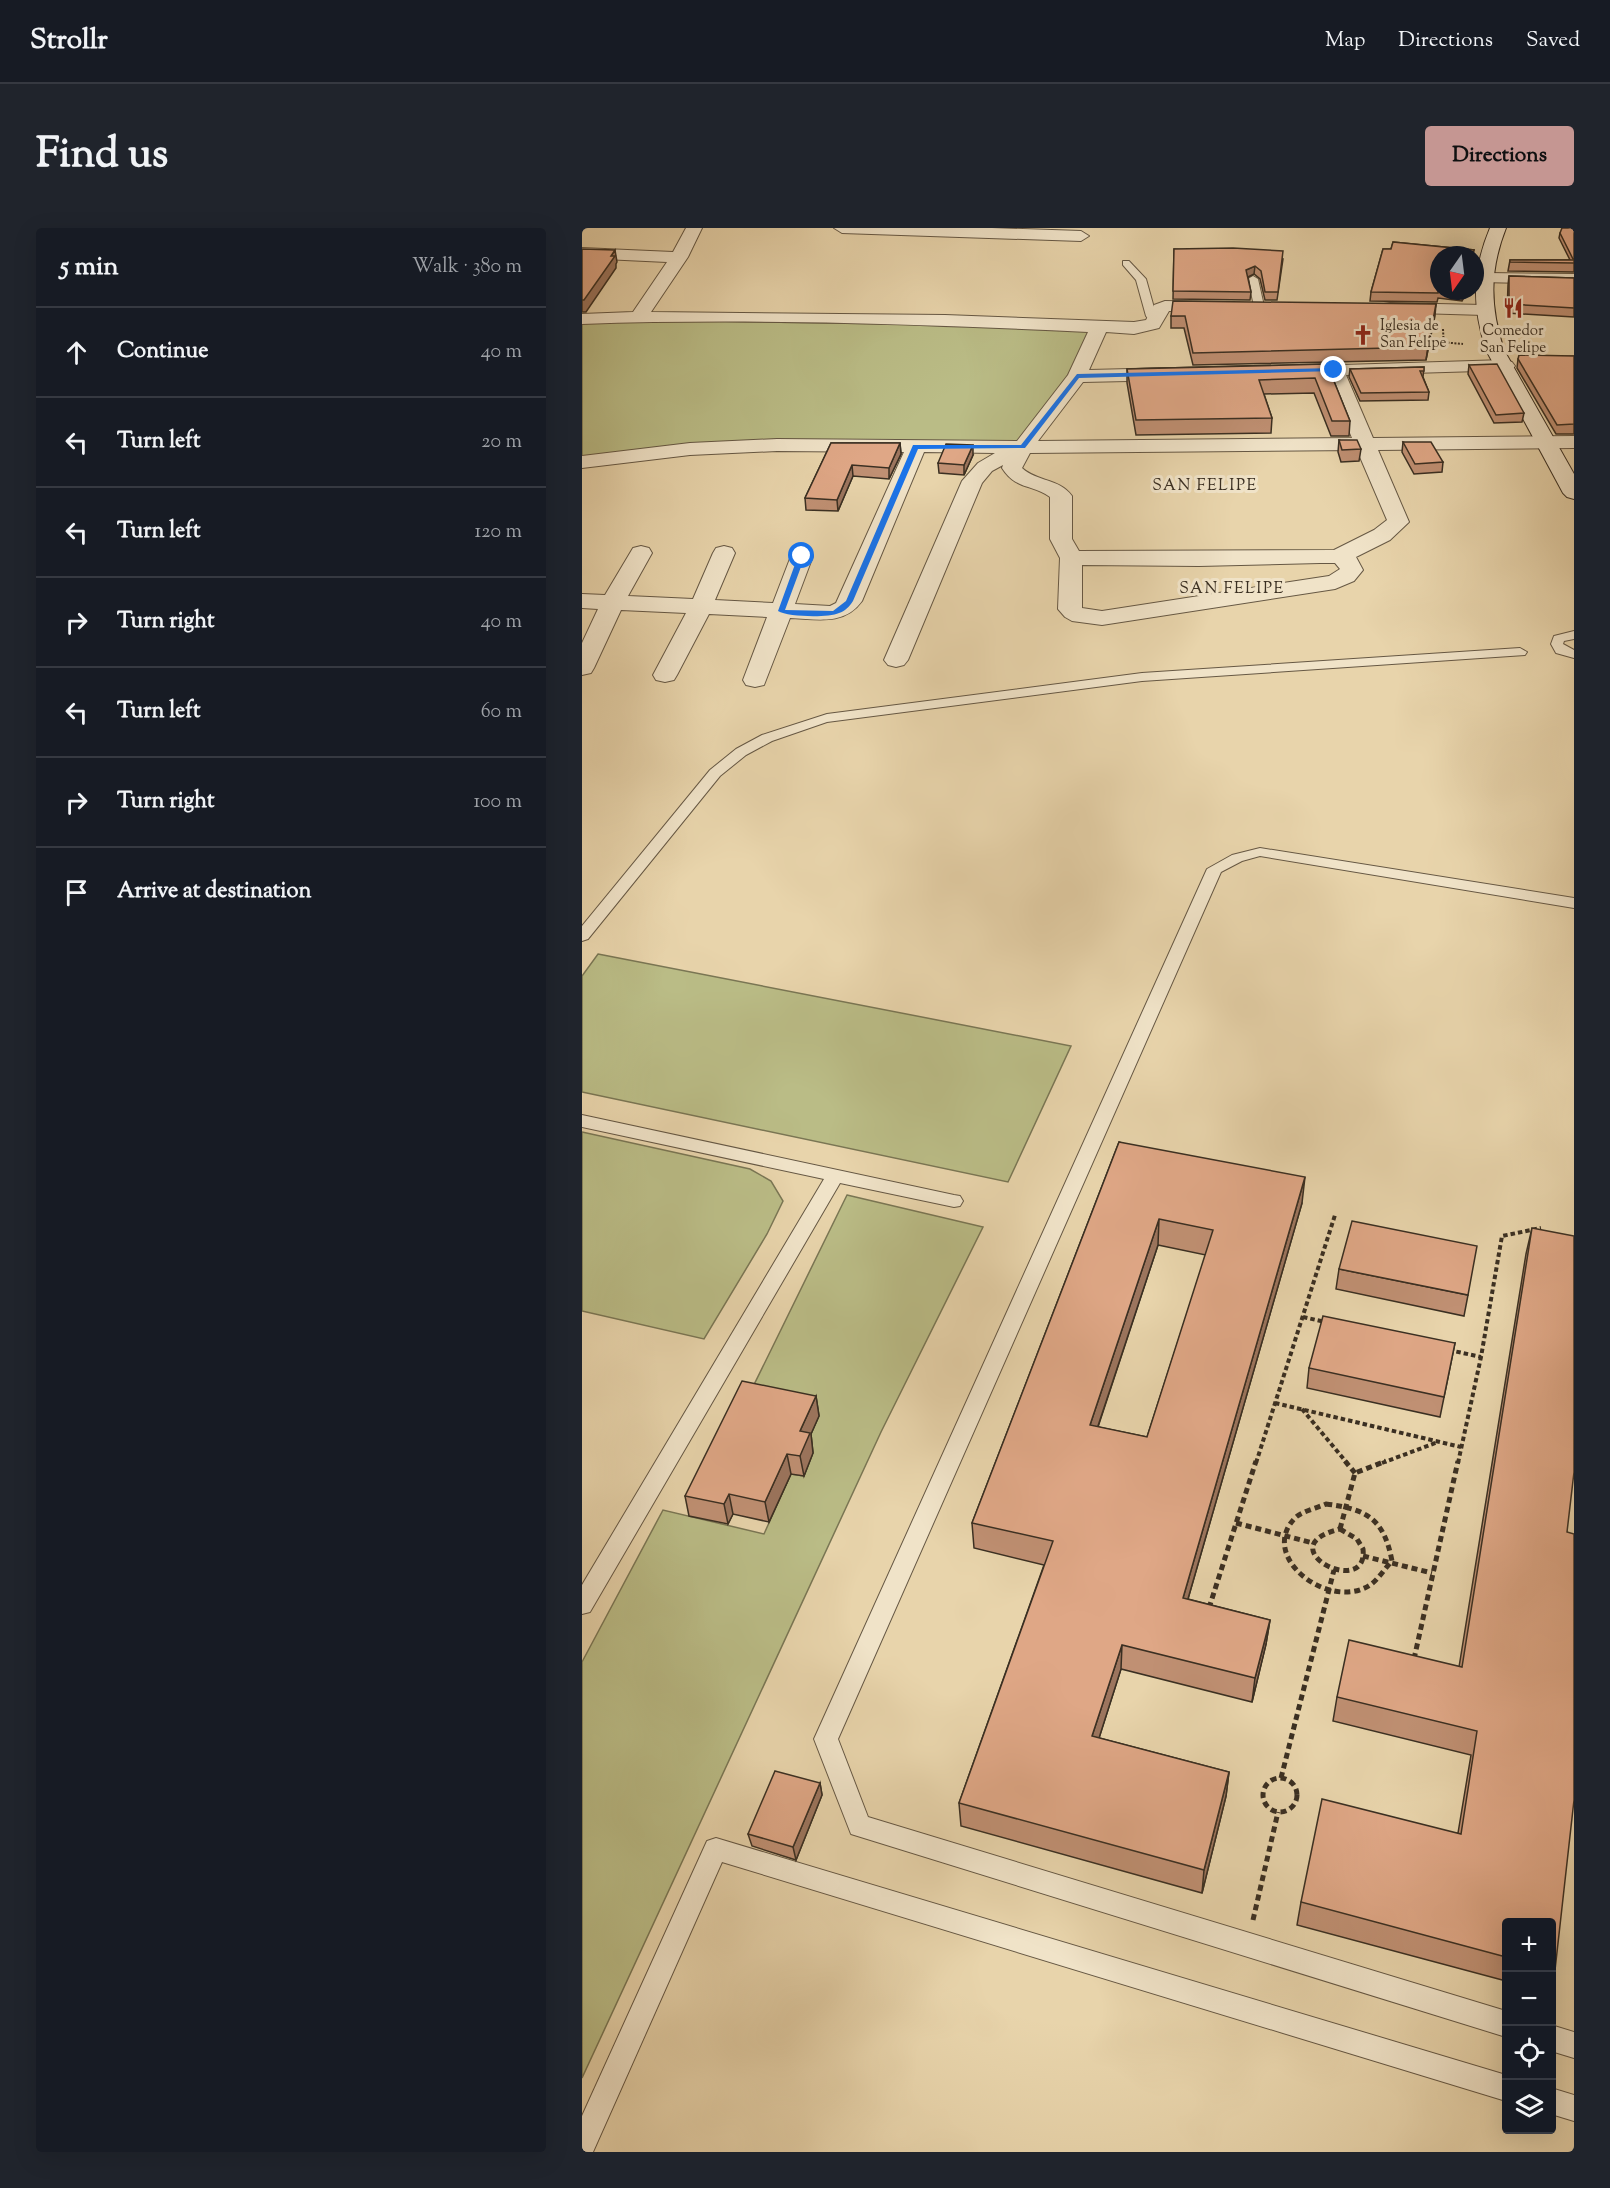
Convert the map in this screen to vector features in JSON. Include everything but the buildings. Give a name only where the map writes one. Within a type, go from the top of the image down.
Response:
[{"type":"street","points":[[638,317],[679,257],[694,228]]},
{"type":"street","points":[[842,228],[1081,236]]},
{"type":"street","points":[[1498,228],[1486,278],[1484,310],[1496,350],[1574,493]]},
{"type":"street","points":[[582,253],[679,257]]},
{"type":"street","points":[[1486,278],[1574,279]]},
{"type":"street","points":[[582,319],[638,317],[945,320],[1140,328],[1156,322],[1160,309],[1165,306],[1282,307]]},
{"type":"street","points":[[1371,308],[1484,310]]},
{"type":"street","points":[[1071,558],[1338,557],[1348,561],[1352,570],[1335,582],[1102,618],[1084,617],[1073,613],[1070,609],[1071,558],[1061,538],[1061,496],[1055,490],[1023,479],[1014,471],[1013,464],[1023,447],[1077,376],[1100,326]]},
{"type":"street","points":[[1264,372],[1505,366]]},
{"type":"street","points":[[1334,370],[1363,444],[1398,522],[1382,535],[1338,557]]},
{"type":"street","points":[[1077,376],[1194,373]]},
{"type":"street","points":[[582,462],[690,448],[777,445],[1023,447],[1574,442]]},
{"type":"street","points":[[582,601],[834,613],[844,608],[850,601],[915,447]]},
{"type":"street","points":[[896,660],[972,481],[985,467],[1023,447]]},
{"type":"street","points":[[582,668],[613,602],[642,553]]},
{"type":"street","points":[[665,675],[701,607],[724,554]]},
{"type":"street","points":[[755,680],[802,556]]},
{"type":"lane","points":[[1126,263],[1141,279],[1151,316],[1156,322]]},
{"type":"lane","points":[[1253,279],[1259,306]]},
{"type":"lane","points":[[1560,648],[1557,644],[1559,639],[1574,635]]},
{"type":"lane","points":[[1541,650],[1560,648],[1574,654]]},
{"type":"lane","points":[[582,936],[715,773],[735,754],[793,726],[827,718],[1142,676],[1520,652]]},
{"type":"lane","points":[[1502,2023],[859,1826],[826,1739],[1215,869],[1238,858],[1260,852],[1574,903]]},
{"type":"lane","points":[[582,1121],[954,1201]]},
{"type":"lane","points":[[582,1605],[835,1176]]},
{"type":"lane","points":[[582,2146],[716,1849],[1502,2087]]},
{"type":"lane","points":[[1556,2040],[1574,2045]]},
{"type":"lane","points":[[1556,2103],[1574,2108]]},
{"type":"path","points":[[1441,327],[1443,328],[1446,367]]},
{"type":"path","points":[[1206,1619],[1335,1215]]},
{"type":"path","points":[[1412,1670],[1481,1357],[1502,1236],[1541,1228]]},
{"type":"path","points":[[1303,1317],[1336,1324]]},
{"type":"path","points":[[1448,1350],[1481,1357]]},
{"type":"path","points":[[1275,1403],[1461,1447]]},
{"type":"path","points":[[1302,1409],[1355,1473]]},
{"type":"path","points":[[1355,1473],[1438,1442]]},
{"type":"path","points":[[1340,1529],[1355,1473]]},
{"type":"path","points":[[1326,1504],[1346,1506],[1372,1518],[1384,1529],[1390,1542],[1392,1561],[1378,1581],[1365,1589],[1349,1593],[1329,1592],[1301,1578],[1290,1566],[1285,1552],[1285,1535],[1298,1515],[1311,1508],[1326,1504]]},
{"type":"path","points":[[1236,1522],[1313,1543]]},
{"type":"path","points":[[1340,1529],[1358,1538],[1363,1547],[1364,1556],[1359,1564],[1350,1570],[1328,1568],[1318,1562],[1314,1553],[1313,1543],[1318,1535],[1327,1530],[1340,1529]]},
{"type":"path","points":[[1364,1556],[1432,1572]]},
{"type":"path","points":[[1281,1778],[1334,1570]]},
{"type":"path","points":[[1281,1778],[1296,1788],[1298,1798],[1295,1806],[1288,1811],[1278,1812],[1269,1808],[1262,1801],[1261,1792],[1264,1784],[1271,1779],[1281,1778]]},
{"type":"path","points":[[1247,1945],[1278,1812]]},
{"type":"green space","points":[[641,320],[1092,327],[1070,372],[1022,446],[800,443],[582,461],[582,322]]},
{"type":"green space","points":[[598,954],[1071,1046],[1008,1182],[582,1092],[582,976]]},
{"type":"green space","points":[[582,1132],[750,1169],[771,1181],[783,1201],[767,1234],[704,1339],[582,1311]]},
{"type":"green space","points":[[847,1195],[983,1227],[881,1432],[582,2078],[582,1662],[663,1510],[764,1534],[791,1474],[803,1476],[746,1401]]},
{"type":"place","name":"Comedor San Felipe","points":[[1513,308]]},
{"type":"place","name":"Iglesia de San Felipe","points":[[1363,335]]},
{"type":"district","name":"SAN FELIPE","points":[[1205,486]]},
{"type":"district","name":"SAN FELIPE","points":[[1232,589]]},
{"type":"route","points":[[802,556],[781,611],[822,614],[834,613],[844,608],[850,601],[915,447],[1023,447],[1077,376],[1334,370]]}]
